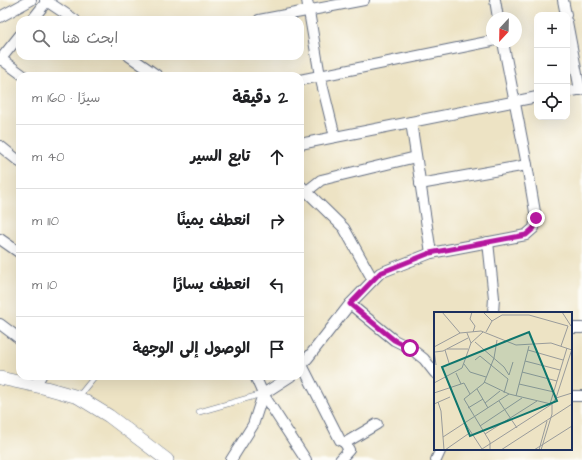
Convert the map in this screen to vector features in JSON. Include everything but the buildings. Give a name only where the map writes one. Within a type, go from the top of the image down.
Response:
[{"type":"street","points":[[0,17],[31,0]]},
{"type":"street","points":[[307,0],[320,76],[335,137]]},
{"type":"street","points":[[279,16],[364,0]]},
{"type":"street","points":[[495,0],[497,12]]},
{"type":"street","points":[[563,0],[565,12]]},
{"type":"street","points":[[35,16],[46,1],[69,16]]},
{"type":"street","points":[[570,37],[581,90],[570,92]]},
{"type":"street","points":[[16,40],[0,60],[18,72]]},
{"type":"street","points":[[304,79],[486,42]]},
{"type":"street","points":[[304,360],[350,304],[380,273],[430,253],[526,235],[534,228],[536,218],[504,48]]},
{"type":"street","points":[[135,60],[152,72]]},
{"type":"street","points":[[304,143],[534,98]]},
{"type":"street","points":[[411,122],[430,253]]},
{"type":"street","points":[[0,146],[16,159]]},
{"type":"street","points":[[373,280],[344,228],[304,188],[321,180],[416,157]]},
{"type":"street","points":[[420,184],[527,165]]},
{"type":"street","points":[[0,239],[16,250]]},
{"type":"street","points":[[488,242],[494,298],[493,312]]},
{"type":"street","points":[[350,304],[394,340],[410,348],[424,359],[434,372]]},
{"type":"street","points":[[0,324],[16,336]]},
{"type":"street","points":[[304,370],[340,440],[345,443],[349,450],[340,460]]},
{"type":"street","points":[[0,378],[16,379]]},
{"type":"street","points":[[38,380],[78,397],[109,416],[167,460]]},
{"type":"street","points":[[257,380],[263,394],[306,460]]},
{"type":"street","points":[[231,460],[253,426],[263,394],[285,380]]},
{"type":"street","points":[[345,443],[377,424]]},
{"type":"street","points":[[436,460],[441,450]]},
{"type":"lane","points":[[78,397],[91,380]]},
{"type":"lane","points":[[199,412],[263,394]]},
{"type":"route","points":[[410,348],[394,340],[350,304],[380,273],[430,253],[526,235],[534,228],[536,218]]}]
